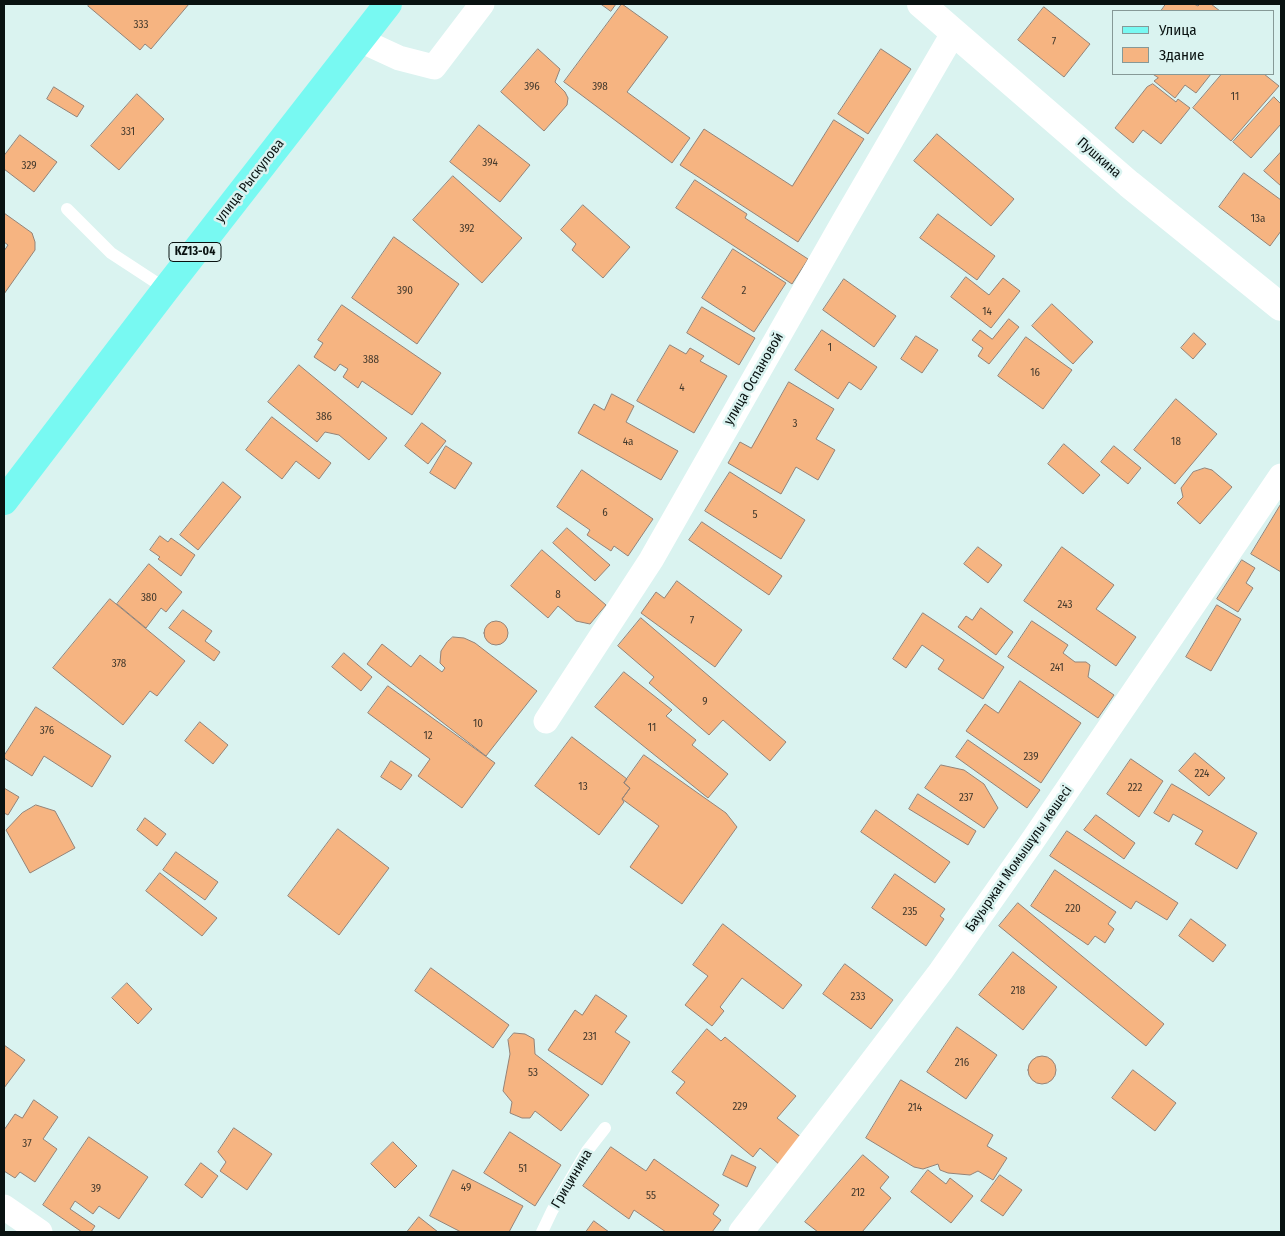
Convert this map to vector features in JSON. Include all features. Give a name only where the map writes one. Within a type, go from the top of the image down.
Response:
[{"type":"main road","name":"улица Рыскулова","points":[[4,501],[388,4]]},
{"type":"street","points":[[360,40],[399,58],[434,67],[482,4]]},
{"type":"street","name":"Пушкина","points":[[921,4],[1129,184],[1281,307]]},
{"type":"street","name":"улица Оспановой","points":[[546,721],[651,560],[809,281],[954,32]]},
{"type":"street","name":"Бауыржан Момышұлы көшесі","points":[[741,1232],[941,971],[1145,677],[1281,476]]},
{"type":"street","points":[[4,1207],[40,1232]]},
{"type":"lane","points":[[67,208],[111,253],[166,289]]},
{"type":"lane","name":"Грицинина","points":[[542,1232],[587,1151],[606,1128]]},
{"type":"building","points":[[90,4],[189,4],[151,49],[145,44],[140,50],[88,6]]},
{"type":"building","points":[[601,4],[616,4],[611,11]]},
{"type":"building","points":[[622,4],[668,37],[627,92],[690,138],[672,163],[564,82]]},
{"type":"building","points":[[1166,4],[1194,4],[1198,6],[1200,4],[1211,4],[1219,10],[1162,10]]},
{"type":"building","points":[[1044,7],[1090,44],[1064,77],[1018,40]]},
{"type":"building","points":[[538,49],[560,69],[555,82],[568,98],[567,105],[544,131],[501,92]]},
{"type":"building","points":[[881,49],[911,69],[868,134],[838,114]]},
{"type":"building","points":[[1154,75],[1210,75],[1196,93],[1185,85],[1175,98],[1154,81],[1158,78]]},
{"type":"building","points":[[1221,75],[1265,75],[1279,86],[1231,141],[1193,108]]},
{"type":"building","points":[[1153,84],[1176,102],[1178,99],[1190,108],[1161,144],[1143,130],[1133,143],[1115,128],[1147,87]]},
{"type":"building","points":[[54,87],[84,106],[77,117],[47,99]]},
{"type":"building","points":[[137,94],[164,119],[119,170],[91,146]]},
{"type":"building","points":[[1274,97],[1281,104],[1281,124],[1251,158],[1233,142]]},
{"type":"building","points":[[834,120],[864,139],[798,242],[680,165],[704,129],[792,186]]},
{"type":"building","points":[[479,125],[530,165],[500,202],[450,162]]},
{"type":"building","points":[[937,134],[1014,199],[991,226],[914,161]]},
{"type":"building","points":[[20,135],[57,162],[34,192],[4,169],[4,156]]},
{"type":"building","points":[[1281,152],[1281,186],[1264,171]]},
{"type":"building","points":[[1244,173],[1281,200],[1281,231],[1270,246],[1219,207]]},
{"type":"building","points":[[453,176],[522,238],[482,283],[413,220]]},
{"type":"building","points":[[695,180],[747,214],[745,218],[808,259],[792,284],[676,208]]},
{"type":"building","points":[[583,205],[630,247],[603,278],[572,250],[576,244],[561,230]]},
{"type":"building","points":[[4,213],[32,233],[35,250],[4,294],[4,251],[8,245],[4,242]]},
{"type":"building","points":[[938,214],[995,256],[977,280],[920,238]]},
{"type":"building","points":[[394,237],[459,284],[417,344],[352,298]]},
{"type":"building","points":[[733,249],[786,283],[754,332],[702,298]]},
{"type":"building","points":[[966,277],[989,295],[1003,278],[1020,291],[991,328],[951,297]]},
{"type":"building","points":[[844,279],[896,316],[874,347],[823,310]]},
{"type":"building","points":[[1052,304],[1093,342],[1073,364],[1032,326]]},
{"type":"building","points":[[342,305],[441,373],[412,415],[362,381],[358,388],[343,377],[348,369],[340,364],[335,371],[314,357],[323,343],[318,340]]},
{"type":"building","points":[[702,307],[755,338],[739,365],[687,333]]},
{"type":"building","points":[[1009,319],[1019,327],[989,364],[978,356],[983,348],[972,340],[980,330],[992,339]]},
{"type":"building","points":[[822,330],[877,367],[861,390],[849,382],[838,399],[795,370]]},
{"type":"building","points":[[1194,333],[1206,344],[1193,359],[1181,348]]},
{"type":"building","points":[[916,336],[938,350],[922,373],[901,359]]},
{"type":"building","points":[[1026,337],[1072,370],[1043,409],[998,376]]},
{"type":"building","points":[[670,345],[686,354],[690,348],[704,356],[700,361],[727,376],[694,433],[637,401]]},
{"type":"building","points":[[299,365],[387,438],[369,460],[339,435],[325,432],[317,442],[268,402]]},
{"type":"building","points":[[789,382],[834,409],[816,439],[835,450],[818,480],[796,467],[781,494],[728,463],[740,442],[751,448]]},
{"type":"building","points":[[612,394],[634,406],[626,422],[678,451],[661,480],[578,433],[594,404],[604,410]]},
{"type":"building","points":[[1176,399],[1217,434],[1175,484],[1134,450]]},
{"type":"building","points":[[272,417],[331,463],[319,479],[296,461],[282,479],[246,450]]},
{"type":"building","points":[[422,423],[446,441],[428,464],[405,446]]},
{"type":"building","points":[[1064,444],[1100,475],[1083,494],[1048,464]]},
{"type":"building","points":[[446,446],[472,463],[455,489],[430,473]]},
{"type":"building","points":[[1114,446],[1141,468],[1128,484],[1101,462]]},
{"type":"building","points":[[1205,468],[1212,470],[1232,487],[1200,524],[1177,503],[1183,497],[1181,488],[1193,472]]},
{"type":"building","points":[[582,470],[653,519],[628,556],[614,546],[611,551],[587,535],[590,530],[557,507]]},
{"type":"building","points":[[730,472],[805,520],[781,559],[705,511]]},
{"type":"building","points":[[223,482],[241,497],[198,550],[180,535]]},
{"type":"building","points":[[1281,504],[1281,572],[1251,554]]},
{"type":"building","points":[[702,522],[782,576],[769,595],[689,540]]},
{"type":"building","points":[[567,528],[610,565],[595,581],[553,543]]},
{"type":"building","points":[[160,536],[168,542],[171,538],[195,555],[181,576],[158,559],[160,557],[150,550]]},
{"type":"building","points":[[978,547],[1002,565],[988,583],[964,564]]},
{"type":"building","points":[[1062,547],[1114,585],[1096,609],[1136,637],[1116,666],[1024,601]]},
{"type":"building","points":[[542,550],[606,605],[590,624],[576,621],[558,606],[548,618],[511,586]]},
{"type":"building","points":[[1242,560],[1255,568],[1246,583],[1253,588],[1238,612],[1217,599]]},
{"type":"building","points":[[149,564],[182,592],[166,612],[161,608],[146,628],[117,604]]},
{"type":"building","points":[[677,581],[742,630],[715,667],[641,613],[656,592],[664,598]]},
{"type":"building","points":[[110,599],[185,661],[157,696],[150,691],[123,725],[53,668]]},
{"type":"building","points":[[1217,605],[1241,619],[1211,671],[1186,657]]},
{"type":"building","points":[[981,608],[1013,632],[996,655],[958,627],[966,616],[972,620]]},
{"type":"building","points":[[183,610],[212,631],[205,641],[220,652],[214,661],[169,628]]},
{"type":"building","points":[[923,613],[1004,667],[983,699],[938,669],[944,660],[922,645],[906,668],[893,659]]},
{"type":"building","points":[[641,618],[786,742],[770,761],[723,720],[709,735],[649,683],[654,677],[618,646]]},
{"type":"building","points":[[496,621],[501,622],[507,628],[507,638],[501,644],[496,645],[491,644],[485,638],[484,633],[485,628],[491,622]]},
{"type":"building","points":[[1032,621],[1068,645],[1063,653],[1075,662],[1086,662],[1090,665],[1088,677],[1114,695],[1098,718],[1008,657]]},
{"type":"building","points":[[453,637],[464,638],[475,643],[537,691],[486,756],[367,664],[382,644],[411,667],[420,655],[442,672],[445,668],[440,663],[441,651]]},
{"type":"building","points":[[344,653],[372,677],[361,691],[332,667]]},
{"type":"building","points":[[624,672],[672,710],[666,716],[696,740],[692,745],[728,774],[708,798],[595,707]]},
{"type":"building","points":[[1020,681],[1081,723],[1041,783],[966,731],[985,704],[998,713]]},
{"type":"building","points":[[388,686],[495,763],[462,808],[418,776],[430,759],[368,713]]},
{"type":"building","points":[[36,707],[111,756],[92,787],[44,756],[32,776],[4,758]]},
{"type":"building","points":[[200,722],[228,745],[213,764],[185,741]]},
{"type":"building","points":[[572,737],[627,779],[624,783],[630,788],[622,799],[624,802],[599,835],[535,786]]},
{"type":"building","points":[[968,740],[1040,790],[1027,808],[956,757]]},
{"type":"building","points":[[1195,753],[1225,778],[1209,796],[1179,771]]},
{"type":"building","points":[[644,755],[726,813],[737,827],[682,904],[630,867],[659,826],[622,799],[630,788],[624,783]]},
{"type":"building","points":[[1131,759],[1163,781],[1139,817],[1107,794]]},
{"type":"building","points":[[391,761],[412,775],[401,790],[381,777]]},
{"type":"building","points":[[941,765],[964,770],[984,784],[998,808],[984,828],[925,788]]},
{"type":"building","points":[[1172,784],[1257,833],[1237,869],[1195,844],[1203,831],[1173,814],[1169,822],[1154,813]]},
{"type":"building","points":[[4,788],[19,797],[8,815],[4,813]]},
{"type":"building","points":[[918,794],[976,831],[968,845],[909,809]]},
{"type":"building","points":[[36,805],[55,811],[75,848],[30,873],[6,830],[22,813]]},
{"type":"building","points":[[876,810],[950,862],[935,883],[861,832]]},
{"type":"building","points":[[1096,815],[1135,843],[1124,859],[1084,830]]},
{"type":"building","points":[[145,818],[166,834],[157,846],[137,830]]},
{"type":"building","points":[[338,829],[389,868],[339,935],[288,896]]},
{"type":"building","points":[[1067,831],[1178,903],[1167,920],[1136,901],[1131,909],[1050,856]]},
{"type":"building","points":[[176,852],[218,882],[205,900],[163,870]]},
{"type":"building","points":[[1055,870],[1116,912],[1108,924],[1114,929],[1105,943],[1095,936],[1088,945],[1031,906]]},
{"type":"building","points":[[160,873],[217,918],[202,936],[146,891]]},
{"type":"building","points":[[895,874],[945,909],[940,916],[944,919],[926,946],[872,908]]},
{"type":"building","points":[[1018,903],[1164,1024],[1146,1046],[999,926]]},
{"type":"building","points":[[1191,919],[1226,945],[1213,962],[1179,936]]},
{"type":"building","points":[[723,924],[802,985],[783,1009],[742,978],[720,1007],[724,1011],[712,1026],[685,1005],[708,976],[693,965]]},
{"type":"building","points":[[1013,952],[1057,987],[1023,1030],[979,995]]},
{"type":"building","points":[[845,964],[893,1000],[871,1029],[823,994]]},
{"type":"building","points":[[431,968],[509,1025],[493,1048],[415,991]]},
{"type":"building","points":[[127,983],[152,1009],[138,1024],[112,998]]},
{"type":"building","points":[[596,995],[627,1016],[615,1032],[630,1042],[602,1085],[548,1050],[575,1010],[582,1015]]},
{"type":"building","points":[[957,1027],[997,1055],[966,1099],[927,1072]]},
{"type":"building","points":[[707,1029],[721,1041],[725,1037],[796,1096],[777,1118],[802,1138],[780,1165],[760,1148],[753,1157],[676,1093],[685,1082],[672,1072]]},
{"type":"building","points":[[514,1033],[525,1034],[534,1039],[535,1054],[589,1095],[561,1131],[535,1111],[530,1118],[522,1118],[510,1113],[512,1102],[503,1091],[510,1054],[508,1040]]},
{"type":"building","points":[[4,1045],[25,1060],[4,1088]]},
{"type":"building","points":[[1042,1056],[1052,1060],[1056,1070],[1052,1080],[1042,1084],[1032,1080],[1028,1070],[1032,1060]]},
{"type":"building","points":[[1133,1070],[1176,1103],[1155,1131],[1112,1098]]},
{"type":"building","points":[[901,1080],[993,1135],[987,1146],[1007,1158],[993,1180],[978,1171],[970,1175],[948,1173],[940,1170],[938,1164],[923,1169],[914,1167],[866,1138]]},
{"type":"building","points":[[34,1100],[58,1117],[43,1139],[57,1149],[35,1182],[20,1172],[15,1178],[4,1171],[4,1130],[15,1114],[22,1118]]},
{"type":"building","points":[[234,1128],[272,1154],[247,1190],[220,1171],[226,1162],[218,1152]]},
{"type":"building","points":[[510,1132],[561,1165],[535,1206],[484,1173]]},
{"type":"building","points":[[89,1137],[148,1177],[119,1219],[99,1206],[93,1214],[75,1201],[70,1209],[95,1226],[91,1232],[82,1232],[43,1205]]},
{"type":"building","points":[[393,1142],[417,1166],[395,1188],[371,1164]]},
{"type":"building","points":[[611,1147],[646,1171],[654,1159],[719,1205],[713,1214],[721,1220],[712,1232],[666,1232],[634,1210],[629,1219],[583,1186]]},
{"type":"building","points":[[732,1155],[756,1167],[747,1187],[723,1175]]},
{"type":"building","points":[[863,1155],[889,1177],[880,1188],[891,1198],[862,1232],[818,1232],[805,1222]]},
{"type":"building","points":[[201,1163],[218,1176],[202,1198],[185,1185]]},
{"type":"building","points":[[453,1170],[523,1206],[509,1232],[461,1232],[430,1216]]},
{"type":"building","points":[[928,1170],[946,1184],[950,1178],[973,1196],[951,1223],[911,1192]]},
{"type":"building","points":[[1000,1175],[1022,1190],[1003,1216],[981,1201]]},
{"type":"building","points":[[419,1217],[438,1232],[407,1232]]},
{"type":"building","points":[[594,1221],[609,1232],[586,1232]]}]
